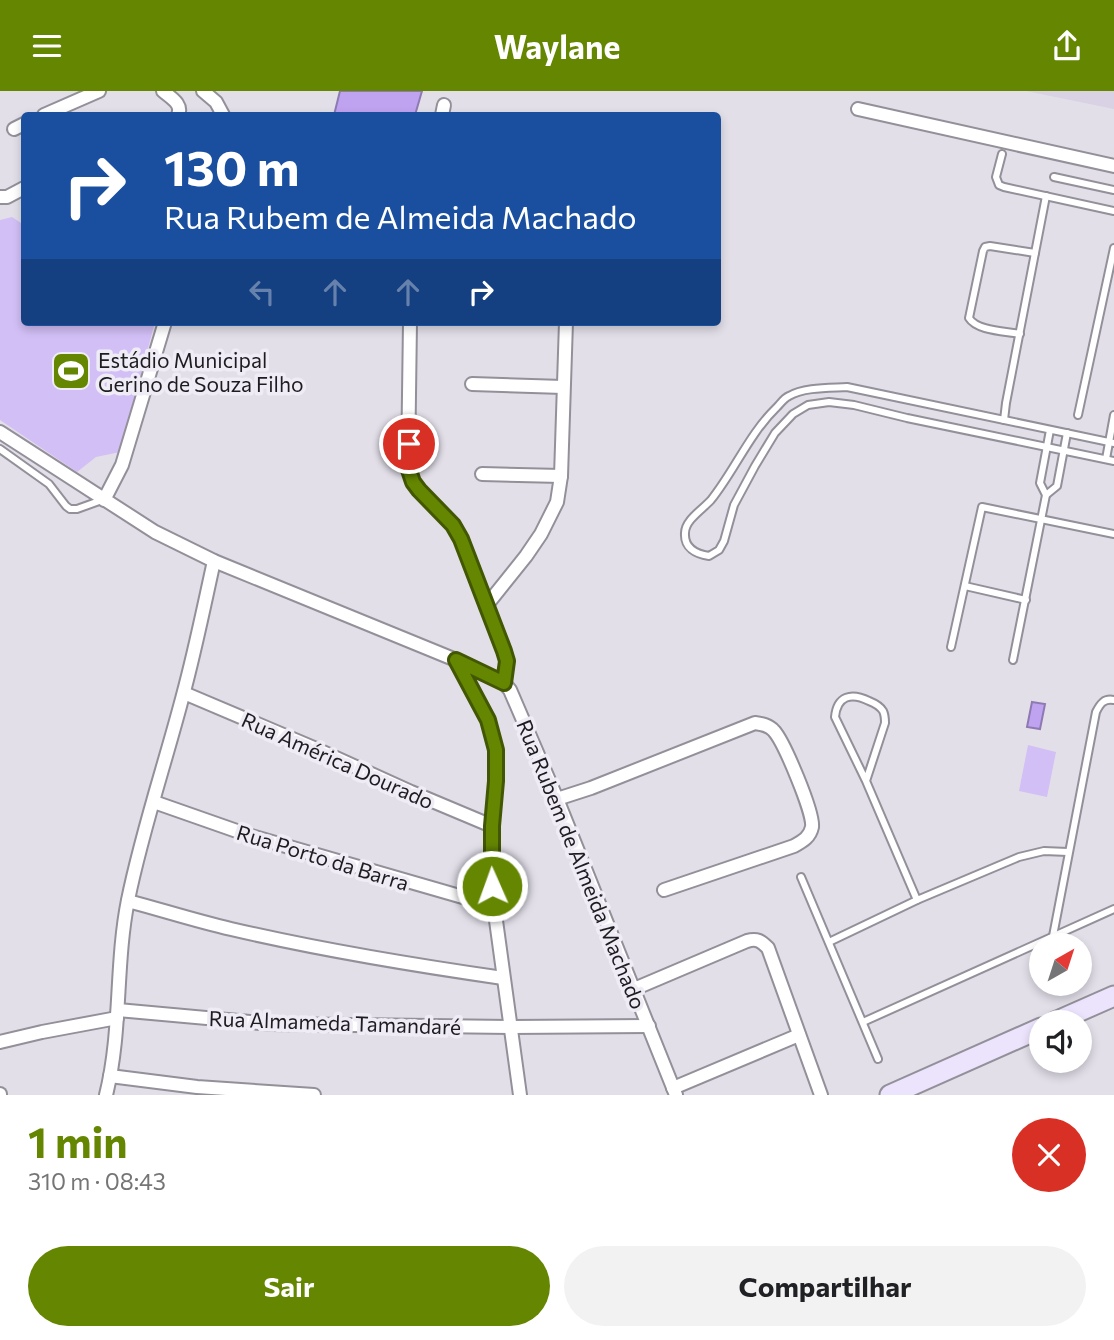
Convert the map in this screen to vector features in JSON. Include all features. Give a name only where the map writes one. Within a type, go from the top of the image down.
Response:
[{"type":"street","points":[[51,112],[99,91]]},
{"type":"street","points":[[163,91],[178,104],[179,112]]},
{"type":"street","points":[[203,91],[216,102],[221,112]]},
{"type":"street","points":[[858,109],[1114,166]]},
{"type":"street","points":[[0,197],[7,197],[21,190]]},
{"type":"street","points":[[104,500],[122,465],[164,326]]},
{"type":"street","points":[[0,432],[155,532],[214,561],[456,660],[504,683],[507,661],[461,539],[453,525],[413,482],[408,467],[410,326]]},
{"type":"street","points":[[486,605],[526,556],[557,502],[561,476],[566,326]]},
{"type":"street","points":[[472,384],[563,387]]},
{"type":"street","points":[[482,474],[561,476]]},
{"type":"street","points":[[106,1095],[117,1014],[121,940],[128,901],[139,850],[184,693],[214,561]]},
{"type":"street","points":[[456,660],[488,720],[496,750],[491,865],[503,978],[520,1095]]},
{"type":"street","name":"Rua Rubem de Almeida Machado","points":[[504,683],[510,690],[557,799],[674,1091]]},
{"type":"street","name":"Rua América Dourado","points":[[184,693],[492,826]]},
{"type":"street","points":[[557,799],[755,723],[764,724],[776,733],[811,812],[812,825],[808,836],[794,846],[664,890]]},
{"type":"street","name":"Rua Porto da Barra","points":[[153,802],[251,837],[494,906]]},
{"type":"street","points":[[128,901],[275,939],[401,963],[503,978]]},
{"type":"street","points":[[634,989],[747,941],[762,941],[768,948],[821,1095]]},
{"type":"street","points":[[1082,1010],[1114,996]]},
{"type":"street","name":"Rua Almameda Tamandaré","points":[[0,1039],[117,1014],[272,1024],[649,1026]]},
{"type":"street","points":[[890,1095],[1029,1033]]},
{"type":"street","points":[[674,1091],[799,1035]]},
{"type":"street","points":[[110,1076],[197,1087],[314,1095]]},
{"type":"lane","points":[[1002,154],[996,177],[999,185],[1114,211]]},
{"type":"lane","points":[[1054,177],[1114,190]]},
{"type":"lane","points":[[1004,420],[1046,196]]},
{"type":"lane","points":[[1020,334],[977,326],[969,318],[985,247],[1035,253]]},
{"type":"lane","points":[[1078,415],[1114,248]]},
{"type":"lane","points":[[1111,442],[847,387],[815,388],[789,396],[758,427],[714,496],[690,521],[684,531],[686,543],[696,554],[709,556],[719,549],[724,541],[734,505],[775,433],[793,414],[808,405],[829,402],[854,405],[1114,461]]},
{"type":"lane","points":[[1106,459],[1114,415]]},
{"type":"lane","points":[[1013,660],[1046,495],[1040,483],[1050,430]]},
{"type":"lane","points":[[1046,495],[1057,486],[1067,433]]},
{"type":"lane","points":[[0,449],[49,484],[70,509],[104,500]]},
{"type":"lane","points":[[951,647],[982,507],[1114,534]]},
{"type":"lane","points":[[964,586],[1026,600]]},
{"type":"lane","points":[[866,781],[885,723],[884,714],[866,699],[846,697],[836,707],[835,717],[918,900]]},
{"type":"lane","points":[[1054,933],[1096,712],[1103,701],[1114,700]]},
{"type":"lane","points":[[829,942],[918,900],[1031,853],[1068,852]]},
{"type":"lane","points":[[801,877],[878,1059]]},
{"type":"lane","points":[[1060,933],[1114,909]]},
{"type":"lane","points":[[863,1022],[1029,947]]},
{"type":"shaded area","points":[[340,91],[422,91],[416,112],[335,112]]},
{"type":"shaded area","points":[[1026,91],[1114,91],[1114,109]]},
{"type":"shaded area","name":"Estádio Municipal Gerino de Souza Filho","points":[[12,217],[21,223],[21,326],[154,326],[120,452],[96,457],[77,472],[0,420],[0,220]]},
{"type":"shaded area","points":[[1032,702],[1045,704],[1040,729],[1027,727]]},
{"type":"shaded area","points":[[1028,745],[1056,752],[1047,797],[1019,791]]},
{"type":"place","name":"Estádio Municipal Gerino de Souza Filho","points":[[71,371]]},
{"type":"route","points":[[409,444],[408,467],[413,482],[453,525],[461,539],[507,661],[504,683],[456,660],[474,690],[494,737],[496,781],[492,826],[492,886]]}]
